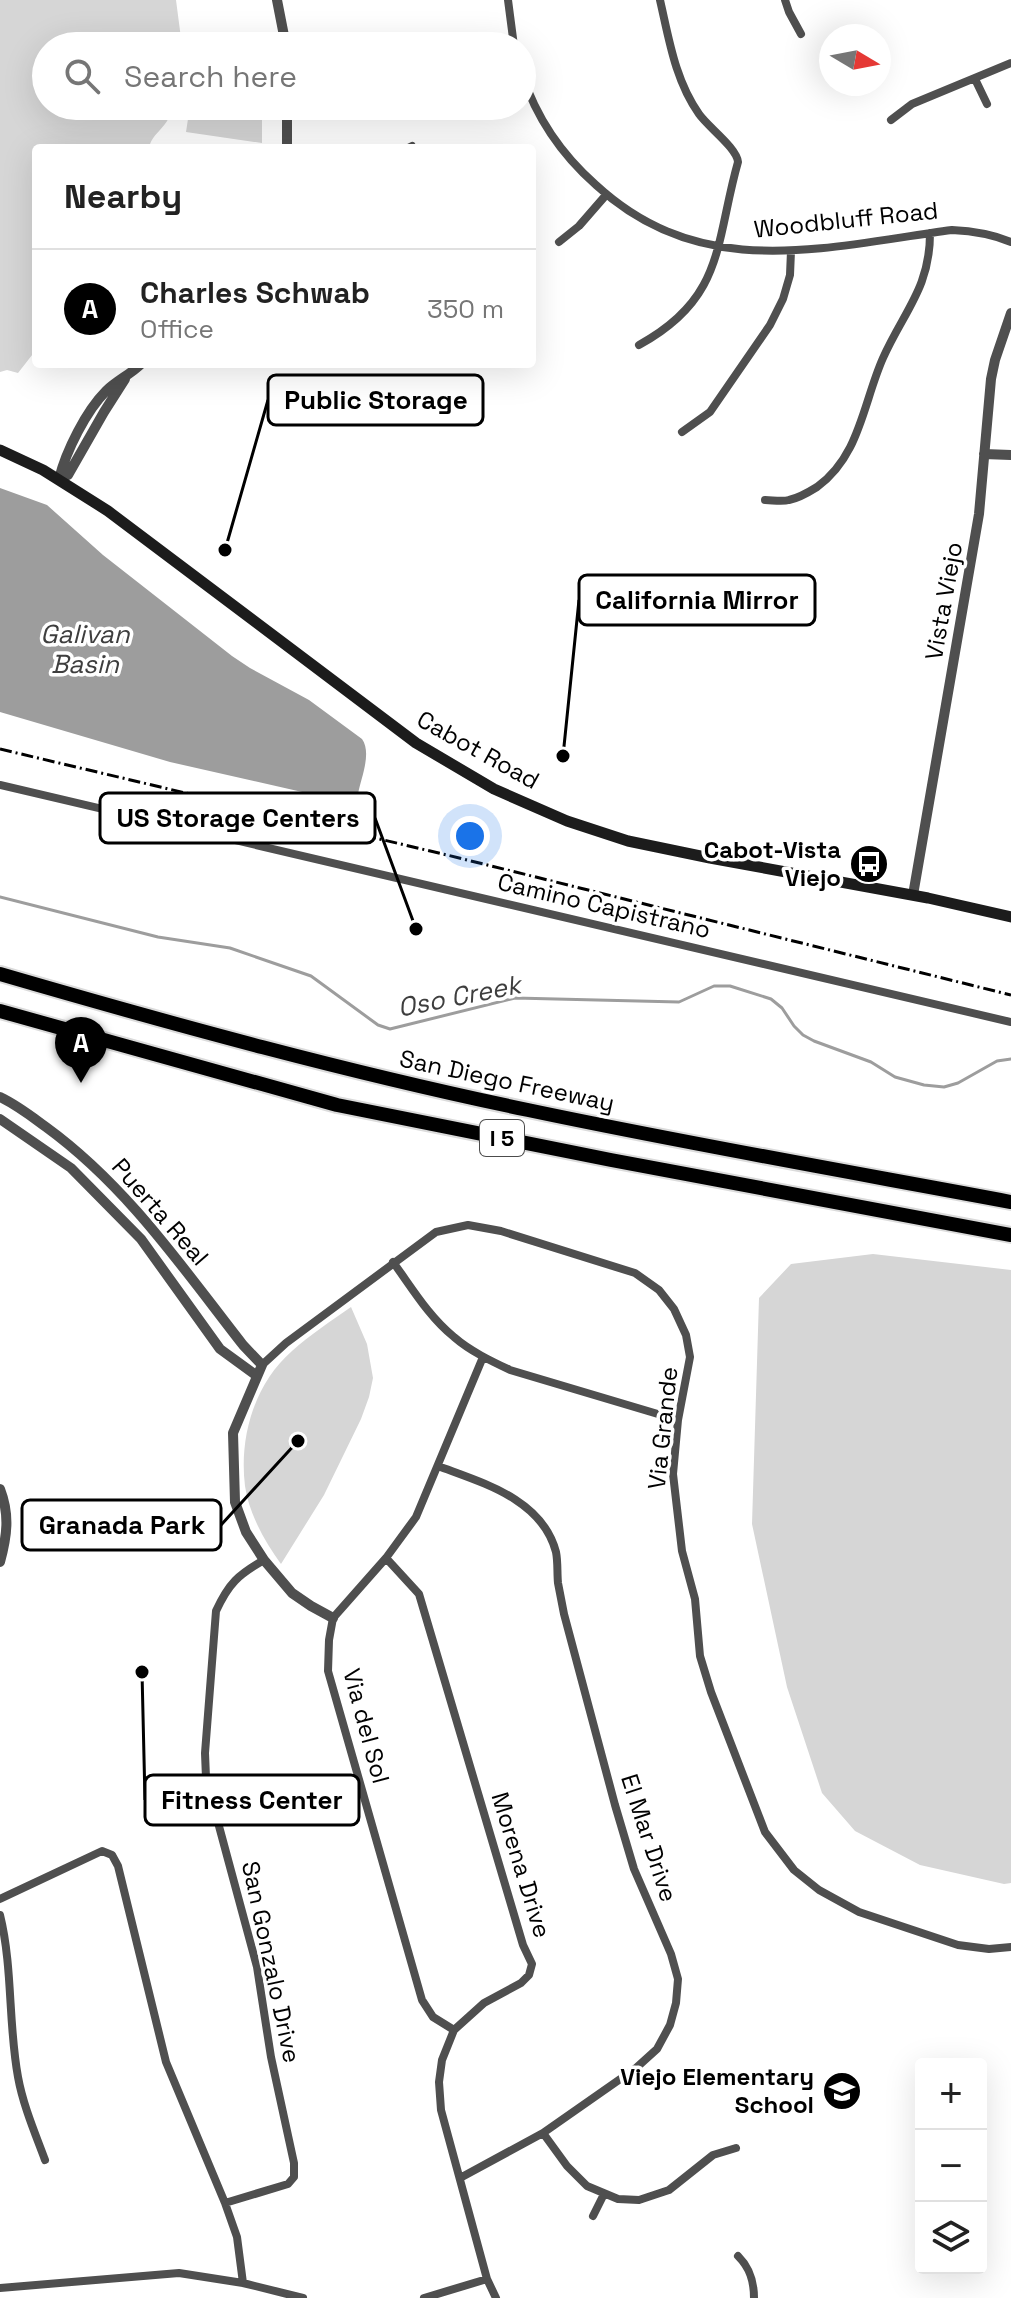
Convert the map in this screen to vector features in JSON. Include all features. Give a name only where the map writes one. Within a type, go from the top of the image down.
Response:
[{"type":"highway","name":"San Diego Freeway","points":[[0,974],[432,1089],[1011,1202]]},
{"type":"highway","name":"I 5","points":[[0,1011],[337,1105],[1011,1235]]},
{"type":"main road","name":"Cabot Road","points":[[0,450],[59,479],[116,517],[416,743],[494,789],[567,821],[628,841],[913,895],[1011,917]]},
{"type":"street","points":[[277,0],[283,32]]},
{"type":"street","points":[[508,0],[512,32]]},
{"type":"street","points":[[639,345],[661,333],[685,312],[704,283],[719,247],[738,157],[700,116],[687,95],[678,75],[660,0]]},
{"type":"street","points":[[785,0],[801,34]]},
{"type":"street","points":[[891,120],[912,104],[1011,63]]},
{"type":"street","points":[[975,79],[987,104]]},
{"type":"street","name":"Woodbluff Road","points":[[536,110],[556,142],[606,195],[661,230],[695,242],[748,251],[791,251],[952,230],[977,232],[1011,242]]},
{"type":"street","points":[[287,120],[287,144]]},
{"type":"street","points":[[559,242],[579,226],[606,195]]},
{"type":"street","points":[[765,500],[789,501],[808,493],[823,482],[849,451],[883,359],[921,288],[928,261],[930,233]]},
{"type":"street","points":[[682,432],[710,412],[770,325],[783,299],[790,275],[791,251]]},
{"type":"street","name":"Vista Viejo","points":[[913,895],[979,514],[991,379],[1011,313]]},
{"type":"street","points":[[59,479],[68,475],[104,412],[126,378],[137,368]]},
{"type":"street","points":[[984,454],[1011,455]]},
{"type":"street","name":"Camino Capistrano","points":[[0,785],[1011,1022]]},
{"type":"street","name":"Puerta Real","points":[[0,1097],[12,1102],[75,1148],[126,1197],[262,1365]]},
{"type":"street","name":"Puerta Real","points":[[0,1119],[71,1168],[141,1239],[220,1349],[257,1376]]},
{"type":"street","name":"Via Grande","points":[[262,1365],[286,1343],[436,1232],[468,1225],[501,1231],[635,1273],[659,1290],[674,1309],[686,1335],[690,1357],[678,1420],[673,1474],[682,1551],[695,1599],[700,1656],[765,1832],[794,1870],[819,1890],[859,1912],[958,1945],[989,1949],[1011,1947]]},
{"type":"street","points":[[393,1262],[429,1313],[455,1338],[483,1357],[510,1370],[678,1420]]},
{"type":"street","points":[[262,1365],[233,1433],[235,1502],[246,1532],[264,1560],[292,1593],[333,1618],[386,1558],[416,1517],[483,1357]]},
{"type":"street","name":"El Mar Drive","points":[[438,1466],[511,1496],[545,1526],[556,1552],[564,1614],[615,1805],[634,1869],[671,1954],[678,1979],[670,2025],[657,2049],[636,2068],[543,2133],[460,2178]]},
{"type":"street","points":[[0,1489],[7,1506],[7,1537],[0,1562]]},
{"type":"street","name":"Morena Drive","points":[[386,1558],[419,1594],[523,1945],[532,1964],[529,1975],[521,1983],[484,2003],[454,2030],[442,2060],[439,2082],[441,2110],[487,2279],[496,2298]]},
{"type":"street","name":"San Gonzalo Drive","points":[[225,2203],[288,2184],[294,2177],[294,2163],[271,2057],[257,1967],[206,1778],[205,1753],[216,1611],[226,1589],[239,1574],[264,1560]]},
{"type":"street","name":"Via del Sol","points":[[333,1618],[328,1671],[422,2000],[433,2017],[454,2030]]},
{"type":"street","points":[[0,1899],[102,1851],[112,1855],[118,1866],[166,2062],[237,2237],[243,2283]]},
{"type":"street","points":[[0,1915],[6,1946],[18,2077],[45,2160]]},
{"type":"street","points":[[543,2133],[567,2166],[587,2186],[618,2199],[639,2200],[669,2190],[713,2155],[736,2148]]},
{"type":"street","points":[[593,2216],[604,2194]]},
{"type":"street","points":[[738,2256],[748,2265],[754,2298]]},
{"type":"street","points":[[0,2288],[179,2273],[243,2283],[303,2298]]},
{"type":"street","points":[[424,2298],[487,2279]]},
{"type":"shaded area","points":[[0,0],[176,0],[180,32],[32,32],[32,120],[168,120],[151,144],[32,144],[32,355],[18,373],[0,372]]},
{"type":"shaded area","points":[[188,120],[262,120],[262,143],[186,132]]},
{"type":"shaded area","points":[[873,1254],[1011,1270],[1011,1883],[920,1865],[855,1831],[822,1793],[787,1687],[752,1524],[759,1298],[791,1264]]},
{"type":"shaded area","points":[[351,1307],[367,1344],[373,1378],[369,1397],[324,1495],[281,1564],[258,1527],[250,1507],[244,1468],[247,1431],[259,1396],[279,1364],[306,1339]]},
{"type":"water","name":"Galivan Basin","points":[[0,488],[47,505],[103,555],[232,656],[309,700],[362,739],[366,758],[358,794],[346,802],[170,762],[0,712]]},
{"type":"waterway","name":"Oso Creek","points":[[0,897],[158,937],[230,948],[311,976],[378,1025],[390,1029],[515,998],[679,1002],[714,986],[730,986],[771,999],[803,1035],[814,1041],[871,1062],[895,1077],[924,1085],[944,1087],[958,1083],[997,1061],[1011,1059]]},
{"type":"railway","points":[[0,749],[447,855],[1011,995]]},
{"type":"place","name":"Public Storage","points":[[225,550]]},
{"type":"place","name":"California Mirror","points":[[563,756]]},
{"type":"place","name":"Cabot-Vista Viejo","points":[[869,864]]},
{"type":"place","name":"US Storage Centers","points":[[416,929]]},
{"type":"place","name":"Charles Schwab","points":[[81,1083]]},
{"type":"place","name":"Granada Park","points":[[298,1441]]},
{"type":"place","name":"Fitness Center","points":[[142,1672]]},
{"type":"place","name":"Viejo Elementary School","points":[[842,2091]]}]
